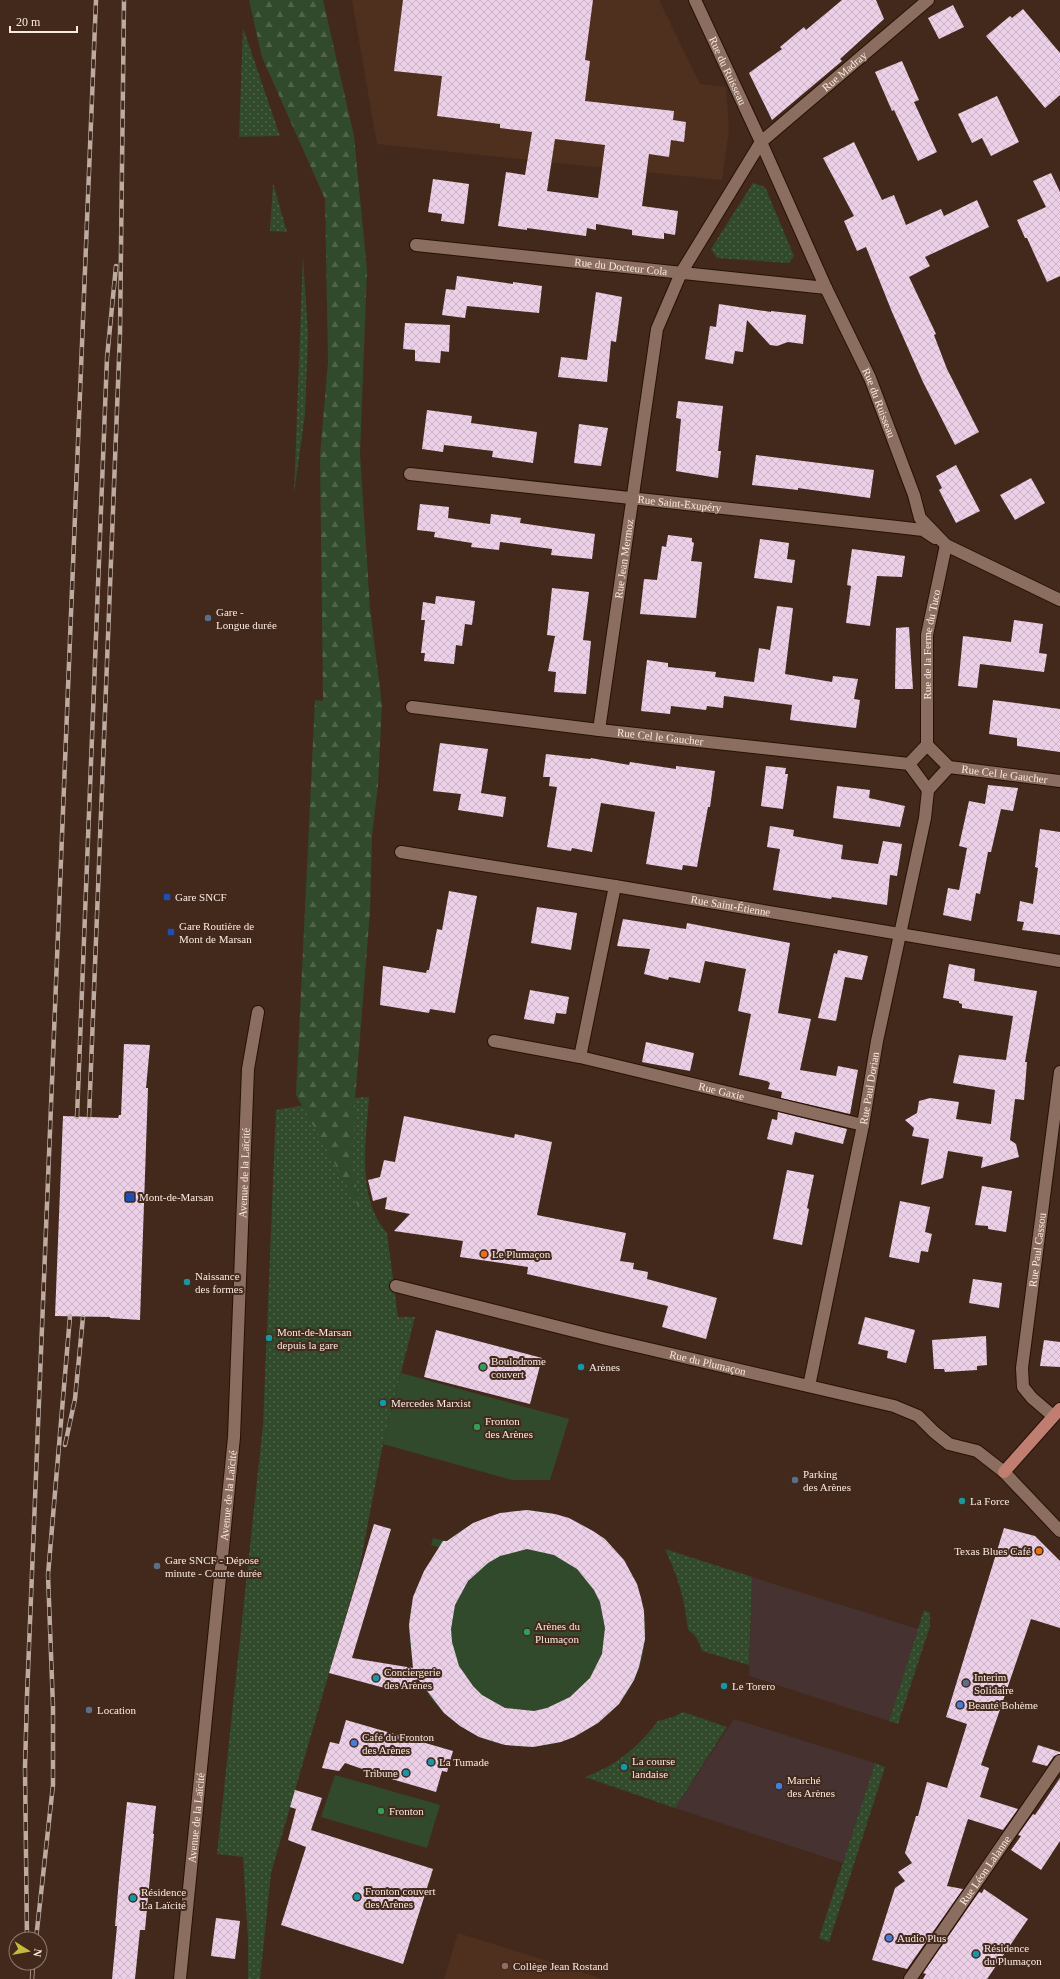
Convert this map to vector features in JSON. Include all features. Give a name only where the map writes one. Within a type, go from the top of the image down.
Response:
[{"type":"main road","points":[[1004,1472],[1056,1412]]},
{"type":"street","name":"Rue du Ruisseau","points":[[695,0],[761,142],[826,288],[870,378],[914,495],[920,518],[946,545],[1060,600]]},
{"type":"street","name":"Rue Madray","points":[[761,142],[928,0]]},
{"type":"street","points":[[682,273],[761,142]]},
{"type":"street","name":"Rue du Docteur Cola","points":[[416,245],[826,288]]},
{"type":"street","name":"Rue Jean Mermoz","points":[[599,730],[657,329],[682,273]]},
{"type":"street","name":"Rue Saint-Exupéry","points":[[410,474],[923,530],[946,545]]},
{"type":"street","name":"Rue de la Ferme du Tuco","points":[[927,745],[927,634],[946,545]]},
{"type":"street","name":"Rue Cel le Gaucher","points":[[412,707],[599,730],[910,764]]},
{"type":"street","points":[[927,745],[910,764],[928,790]]},
{"type":"street","name":"Rue Cel le Gaucher","points":[[927,745],[949,768],[1060,781]]},
{"type":"street","name":"Rue Cel le Gaucher","points":[[928,790],[949,768]]},
{"type":"street","name":"Rue Paul Dorian","points":[[808,1386],[863,1125],[877,1041],[925,818],[928,790]]},
{"type":"street","name":"Rue Saint-Étienne","points":[[401,852],[615,886],[900,935],[1060,960]]},
{"type":"street","points":[[580,1057],[615,886]]},
{"type":"street","name":"Avenue de la Laïcité","points":[[180,1979],[234,1437],[248,1069],[258,1012]]},
{"type":"street","name":"Rue Gaxie","points":[[494,1041],[580,1057],[863,1125]]},
{"type":"street","name":"Rue Paul Cassou","points":[[1056,1412],[1032,1398],[1023,1387],[1022,1368],[1060,1072]]},
{"type":"street","name":"Rue du Plumaçon","points":[[396,1286],[592,1335],[894,1406],[918,1416],[949,1444],[977,1451],[1004,1472],[1060,1531]]},
{"type":"street","name":"Rue Léon Lalanne","points":[[910,1979],[1060,1761]]},
{"type":"shaded area","points":[[352,0],[659,0],[700,84],[726,87],[729,130],[722,180],[377,144]]},
{"type":"shaded area","points":[[752,1577],[918,1629],[889,1721],[749,1676]]},
{"type":"shaded area","name":"Marché des Arènes","points":[[734,1719],[875,1763],[843,1863],[675,1808]]},
{"type":"shaded area","name":"Collège Jean Rostand","points":[[458,1933],[522,1953],[603,1979],[444,1979]]},
{"type":"green space","points":[[249,0],[323,0],[354,136],[367,270],[360,454],[370,608],[382,705],[378,785],[372,836],[370,911],[355,1100],[353,1169],[360,1209],[296,1095],[315,700],[323,701],[320,456],[328,362],[325,199],[262,57]]},
{"type":"green space","points":[[243,28],[280,136],[239,137]]},
{"type":"green space","points":[[273,183],[287,232],[270,231]]},
{"type":"green space","points":[[753,183],[765,187],[794,256],[789,263],[717,258],[711,249]]},
{"type":"green space","points":[[303,256],[308,335],[305,414],[294,494]]},
{"type":"green space","points":[[369,1097],[365,1149],[367,1185],[371,1203],[377,1219],[387,1233],[398,1317],[415,1317],[383,1444],[359,1570],[271,1873],[260,1979],[248,1979],[248,1941],[243,1857],[217,1854],[263,1425],[276,1110],[348,1098]]},
{"type":"green space","name":"Fronton des Arènes","points":[[401,1373],[569,1419],[550,1480],[512,1480],[383,1444]]},
{"type":"green space","name":"Arènes du Plumaçon","points":[[527,1510],[572,1520],[607,1543],[631,1574],[644,1610],[644,1649],[631,1685],[606,1717],[566,1740],[547,1745],[526,1747],[497,1743],[476,1735],[455,1722],[437,1706],[423,1686],[418,1675],[410,1641],[409,1624],[415,1592],[430,1562],[441,1548],[431,1545],[433,1538],[447,1541],[465,1528],[484,1519],[505,1513]]},
{"type":"green space","points":[[665,1549],[752,1577],[749,1665],[702,1651],[697,1639],[688,1630],[685,1607],[680,1588]]},
{"type":"green space","points":[[924,1610],[930,1613],[930,1626],[898,1724],[889,1721]]},
{"type":"green space","points":[[683,1712],[727,1727],[675,1808],[585,1777],[607,1767],[626,1755],[658,1721],[673,1717]]},
{"type":"green space","points":[[875,1763],[885,1767],[829,1942],[819,1938]]},
{"type":"green space","name":"Fronton","points":[[335,1775],[440,1805],[427,1848],[321,1817]]},
{"type":"building","points":[[403,0],[593,0],[585,60],[590,61],[585,101],[674,111],[673,120],[686,122],[684,142],[671,140],[669,157],[649,154],[642,206],[678,211],[675,235],[664,233],[664,239],[632,235],[632,230],[596,224],[596,230],[587,228],[586,236],[527,228],[527,230],[498,226],[506,172],[525,175],[532,132],[500,128],[500,124],[437,116],[442,76],[394,71]],"holes":[[[555,139],[605,145],[598,198],[547,191]]]},
{"type":"building","points":[[842,0],[876,0],[884,19],[840,59],[842,61],[772,120],[749,73],[782,49],[780,47],[804,27],[806,30]]},
{"type":"building","points":[[953,5],[964,27],[939,39],[928,18]]},
{"type":"building","points":[[1023,9],[1060,53],[1060,95],[1045,108],[986,36],[1010,16],[1012,18]]},
{"type":"building","points":[[902,61],[919,100],[914,102],[937,152],[918,161],[894,110],[892,111],[875,72]]},
{"type":"building","points":[[997,96],[1019,142],[991,156],[982,138],[972,143],[958,114]]},
{"type":"building","points":[[854,142],[882,200],[894,195],[906,225],[941,209],[944,216],[977,200],[989,227],[925,257],[930,266],[909,277],[936,334],[934,335],[947,369],[979,432],[955,445],[923,382],[892,312],[866,247],[857,251],[844,221],[854,216],[823,158]]},
{"type":"building","points":[[1051,173],[1060,192],[1060,276],[1047,282],[1017,220],[1046,207],[1033,181]]},
{"type":"building","points":[[433,179],[469,184],[464,224],[441,221],[442,214],[428,212]]},
{"type":"building","points":[[457,276],[513,284],[513,282],[542,286],[539,313],[467,306],[465,318],[442,315],[446,289],[455,290]]},
{"type":"building","points":[[596,292],[622,297],[616,342],[611,341],[607,382],[558,377],[561,357],[587,360]]},
{"type":"building","points":[[719,304],[771,312],[806,315],[803,344],[788,342],[777,346],[770,345],[747,320],[743,352],[735,351],[733,364],[705,359],[710,326],[716,327]]},
{"type":"building","points":[[405,323],[450,325],[449,352],[441,351],[440,363],[415,361],[415,350],[403,349]]},
{"type":"building","points":[[678,401],[723,406],[718,451],[721,451],[718,478],[676,471],[681,419],[676,418]]},
{"type":"building","points":[[427,410],[472,416],[471,423],[537,432],[533,463],[492,457],[493,451],[444,445],[443,452],[422,449]]},
{"type":"building","points":[[579,424],[608,428],[601,466],[574,463]]},
{"type":"building","points":[[756,455],[874,470],[870,498],[798,488],[798,490],[752,485]]},
{"type":"building","points":[[956,465],[980,511],[956,523],[939,490],[942,488],[936,476]]},
{"type":"building","points":[[1031,478],[1045,503],[1015,520],[1000,495]]},
{"type":"building","points":[[420,504],[449,507],[448,518],[490,524],[491,514],[521,518],[520,523],[595,534],[592,559],[551,555],[552,549],[500,542],[499,550],[471,547],[472,543],[434,537],[435,532],[417,530]]},
{"type":"building","points":[[668,535],[692,538],[692,542],[694,543],[691,561],[702,562],[696,618],[640,614],[644,579],[657,580],[662,546],[666,547]]},
{"type":"building","points":[[760,539],[789,543],[787,559],[795,560],[792,583],[754,578]]},
{"type":"building","points":[[852,549],[905,556],[902,577],[877,576],[870,626],[846,623],[851,586],[847,585]]},
{"type":"building","points":[[552,588],[589,592],[583,640],[591,641],[586,694],[554,692],[556,672],[548,671],[555,636],[547,635]]},
{"type":"building","points":[[436,596],[475,601],[472,625],[465,624],[462,646],[456,645],[454,664],[424,661],[425,653],[421,653],[425,620],[421,620],[423,602],[435,604]]},
{"type":"building","points":[[777,606],[793,608],[785,674],[832,682],[833,676],[858,679],[854,699],[860,700],[856,728],[790,720],[792,705],[724,696],[723,708],[707,706],[706,710],[671,706],[670,714],[641,711],[647,660],[668,663],[668,667],[716,672],[715,677],[754,682],[759,648],[770,650]]},
{"type":"building","points":[[1014,620],[1043,624],[1039,653],[1047,654],[1044,672],[980,664],[977,688],[958,686],[963,636],[1011,642]]},
{"type":"building","points":[[909,627],[913,689],[895,689],[896,628]]},
{"type":"building","points":[[993,700],[1060,709],[1060,752],[1017,746],[1017,738],[989,734]]},
{"type":"building","points":[[440,743],[488,749],[481,793],[506,797],[503,817],[458,810],[461,794],[433,791]]},
{"type":"building","points":[[546,754],[591,758],[629,765],[630,762],[676,769],[676,766],[715,771],[710,807],[708,807],[697,867],[683,865],[682,870],[646,864],[655,812],[601,803],[592,852],[572,848],[571,851],[547,847],[557,787],[549,786],[550,777],[543,777]]},
{"type":"building","points":[[766,766],[786,768],[785,774],[788,774],[783,809],[761,806]]},
{"type":"building","points":[[988,785],[1018,788],[1013,811],[1001,809],[991,852],[988,852],[980,894],[976,893],[971,921],[943,915],[948,888],[959,890],[967,848],[959,846],[969,801],[985,804]]},
{"type":"building","points":[[837,786],[870,790],[869,798],[905,806],[900,827],[833,818]]},
{"type":"building","points":[[770,826],[794,830],[793,836],[843,845],[841,859],[878,864],[883,841],[902,844],[897,876],[890,875],[887,905],[832,897],[831,899],[773,890],[780,849],[767,847]]},
{"type":"building","points":[[1040,829],[1060,832],[1060,935],[1022,930],[1024,922],[1017,921],[1020,901],[1033,904],[1038,868],[1035,867]]},
{"type":"building","points":[[449,891],[477,896],[455,1013],[430,1009],[429,1013],[380,1005],[383,966],[426,973],[427,970],[429,970],[437,929],[442,930]]},
{"type":"building","points":[[537,907],[577,913],[571,950],[531,943]]},
{"type":"building","points":[[623,919],[686,929],[687,923],[790,943],[778,1013],[811,1019],[800,1070],[836,1076],[838,1066],[858,1070],[850,1114],[781,1098],[782,1092],[768,1089],[770,1083],[767,1081],[739,1075],[751,1014],[738,1011],[746,969],[705,961],[700,983],[669,977],[668,980],[644,974],[650,949],[617,946]]},
{"type":"building","points":[[838,950],[868,956],[862,980],[845,977],[836,1021],[818,1018],[834,953],[837,954]]},
{"type":"building","points":[[949,964],[975,969],[974,981],[1037,991],[1025,1062],[1027,1062],[1024,1100],[1015,1099],[1010,1140],[1016,1144],[1019,1157],[981,1168],[983,1157],[948,1151],[943,1178],[921,1185],[929,1139],[912,1136],[914,1128],[905,1120],[917,1113],[919,1101],[930,1098],[959,1102],[956,1119],[991,1124],[995,1090],[953,1083],[959,1055],[1006,1060],[1013,1016],[962,1008],[962,1004],[959,1003],[959,1001],[943,998]]},
{"type":"building","points":[[530,990],[569,997],[566,1014],[556,1013],[554,1024],[524,1019]]},
{"type":"building","points":[[646,1042],[694,1053],[690,1071],[642,1062]]},
{"type":"building","points":[[124,1044],[150,1045],[146,1088],[148,1088],[140,1320],[110,1317],[55,1316],[63,1116],[118,1118],[119,1115],[121,1115]]},
{"type":"building","points":[[778,1112],[847,1129],[843,1144],[795,1132],[792,1145],[767,1139],[772,1119],[777,1120]]},
{"type":"building","points":[[404,1116],[514,1138],[515,1134],[552,1142],[537,1215],[626,1233],[620,1261],[634,1263],[633,1269],[648,1272],[647,1279],[717,1298],[706,1339],[662,1327],[668,1306],[527,1274],[528,1267],[460,1257],[463,1241],[394,1231],[410,1214],[385,1209],[387,1197],[373,1201],[368,1180],[380,1177],[384,1160],[395,1162]]},
{"type":"building","points":[[787,1170],[814,1175],[807,1208],[809,1209],[802,1245],[773,1239]]},
{"type":"building","points":[[982,1186],[1012,1191],[1006,1232],[988,1229],[988,1226],[975,1225]]},
{"type":"building","points":[[900,1201],[930,1207],[925,1232],[932,1234],[928,1252],[921,1251],[919,1263],[889,1257]]},
{"type":"building","points":[[973,1279],[1002,1283],[999,1308],[969,1303]]},
{"type":"building","points":[[865,1317],[915,1330],[906,1363],[887,1358],[888,1351],[858,1344]]},
{"type":"building","name":"Boulodrome couvert","points":[[436,1330],[542,1358],[530,1404],[424,1377]]},
{"type":"building","points":[[986,1336],[987,1365],[977,1366],[977,1370],[945,1372],[944,1369],[934,1369],[932,1340]]},
{"type":"building","points":[[1044,1340],[1060,1342],[1060,1367],[1040,1366]]},
{"type":"building","points":[[527,1510],[555,1514],[569,1518],[593,1531],[605,1539],[624,1560],[637,1584],[641,1598],[644,1611],[645,1639],[639,1667],[634,1680],[619,1704],[598,1723],[574,1737],[561,1742],[533,1747],[505,1745],[479,1737],[460,1726],[444,1713],[418,1679],[396,1691],[329,1673],[374,1524],[391,1529],[352,1658],[413,1668],[409,1625],[413,1597],[424,1571],[443,1541],[447,1541],[473,1523],[500,1513]],"holes":[[[527,1549],[554,1555],[577,1569],[594,1590],[600,1602],[605,1628],[602,1654],[590,1678],[570,1697],[547,1708],[534,1711],[505,1708],[482,1695],[473,1686],[459,1666],[452,1642],[451,1629],[455,1605],[468,1581],[488,1563],[500,1556]]]},
{"type":"building","points":[[1004,1528],[1035,1536],[1060,1561],[1060,1628],[1031,1619],[981,1765],[989,1768],[980,1797],[1018,1809],[1003,1830],[968,1819],[947,1886],[963,1889],[907,1969],[872,1960],[895,1888],[905,1881],[898,1872],[912,1863],[905,1853],[916,1816],[918,1816],[927,1782],[947,1788],[967,1724],[946,1717]]},
{"type":"building","points":[[346,1720],[453,1751],[447,1772],[442,1771],[436,1792],[371,1773],[345,1763],[339,1771],[322,1768],[330,1742],[339,1744]]},
{"type":"building","points":[[1038,1745],[1060,1752],[1060,1754],[1054,1756],[1047,1766],[1032,1762]]},
{"type":"building","points":[[1060,1778],[1060,1841],[1041,1870],[1011,1850],[1021,1836],[1018,1835],[1033,1814],[1035,1815]]},
{"type":"building","name":"Fronton couvert des Arènes","points":[[295,1790],[322,1798],[311,1830],[433,1869],[403,1964],[281,1925],[306,1847],[288,1840],[296,1809],[290,1807]]},
{"type":"building","name":"Résidence La Laïcité","points":[[127,1802],[156,1806],[154,1834],[145,1930],[140,1930],[135,1979],[112,1979],[117,1926],[115,1926]]},
{"type":"building","name":"Résidence du Plumaçon","points":[[984,1889],[1028,1919],[987,1979],[923,1979],[926,1974],[923,1973],[979,1892],[982,1893]]},
{"type":"building","points":[[216,1918],[240,1921],[235,1959],[211,1956]]},
{"type":"railway","points":[[27,1931],[25,1768],[27,1696],[96,0]]},
{"type":"railway","points":[[89,1117],[120,334],[124,0]]},
{"type":"railway","points":[[77,1117],[107,358],[116,266]]},
{"type":"railway","points":[[37,1931],[53,1785],[53,1707],[48,1575],[70,1316]]},
{"type":"railway","points":[[65,1445],[75,1399],[83,1317]]},
{"type":"railway","points":[[32,1971],[32,1979]]},
{"type":"place","name":"Gare - Longue durée","points":[[208,618]]},
{"type":"place","name":"Gare SNCF","points":[[167,897]]},
{"type":"place","name":"Gare Routière de Mont de Marsan","points":[[171,932]]},
{"type":"place","name":"Mont-de-Marsan","points":[[130,1197]]},
{"type":"place","name":"Le Plumaçon","points":[[484,1254]]},
{"type":"place","name":"Naissance des formes","points":[[187,1282]]},
{"type":"place","name":"Mont-de-Marsan depuis la gare","points":[[269,1338]]},
{"type":"place","name":"Boulodrome couvert","points":[[483,1367]]},
{"type":"place","name":"Arènes","points":[[581,1367]]},
{"type":"place","name":"Mercedes Marxist","points":[[383,1403]]},
{"type":"place","name":"Fronton des Arènes","points":[[477,1427]]},
{"type":"place","name":"Parking des Arènes","points":[[795,1480]]},
{"type":"place","name":"La Force","points":[[962,1501]]},
{"type":"place","name":"Texas Blues Café","points":[[1039,1551]]},
{"type":"place","name":"Gare SNCF - Dépose minute - Courte durée","points":[[157,1566]]},
{"type":"place","name":"Arènes du Plumaçon","points":[[527,1632]]},
{"type":"place","name":"Conciergerie des Arènes","points":[[376,1678]]},
{"type":"place","name":"Interim Solidaire","points":[[966,1683]]},
{"type":"place","name":"Le Torero","points":[[724,1686]]},
{"type":"place","name":"Beauté Bohème","points":[[960,1705]]},
{"type":"place","name":"Location","points":[[89,1710]]},
{"type":"place","name":"Café du Fronton des Arènes","points":[[354,1743]]},
{"type":"place","name":"La Tumade","points":[[431,1762]]},
{"type":"place","name":"La course landaise","points":[[624,1767]]},
{"type":"place","name":"Tribune","points":[[406,1773]]},
{"type":"place","name":"Marché des Arènes","points":[[779,1786]]},
{"type":"place","name":"Fronton","points":[[381,1811]]},
{"type":"place","name":"Fronton couvert des Arènes","points":[[357,1897]]},
{"type":"place","name":"Résidence La Laïcité","points":[[133,1898]]},
{"type":"place","name":"Audio Plus","points":[[889,1938]]},
{"type":"place","name":"Résidence du Plumaçon","points":[[976,1954]]},
{"type":"place","name":"Collège Jean Rostand","points":[[505,1966]]}]
